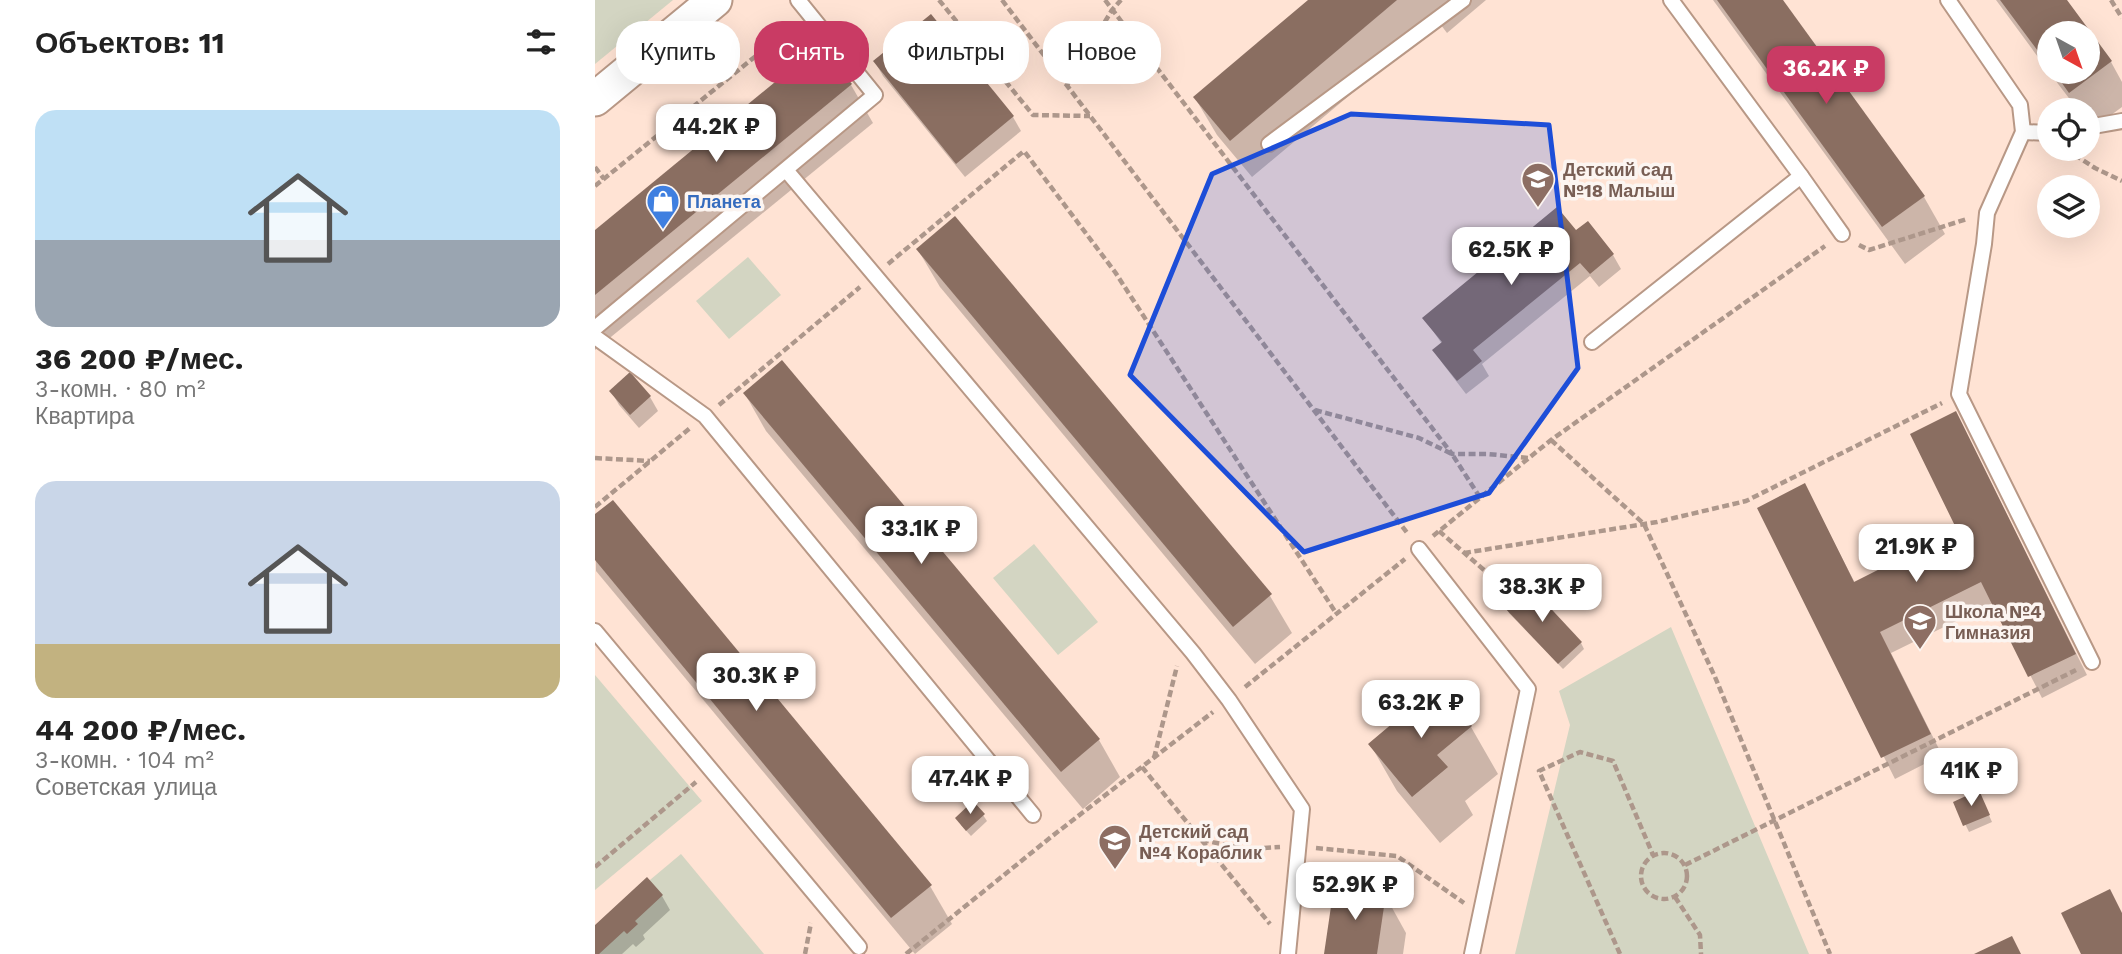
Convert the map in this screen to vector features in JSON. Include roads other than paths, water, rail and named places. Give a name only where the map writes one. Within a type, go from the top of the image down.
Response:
[{"type":"street","points":[[595,99],[715,0]]},
{"type":"lane","points":[[595,328],[875,95],[798,0]]},
{"type":"lane","points":[[1269,144],[1463,0]]},
{"type":"lane","points":[[1671,0],[1842,234]]},
{"type":"lane","points":[[1948,0],[2020,105],[2024,132],[1987,213],[1959,394],[2092,662]]},
{"type":"lane","points":[[2100,125],[2122,121]]},
{"type":"lane","points":[[2024,132],[2037,133]]},
{"type":"lane","points":[[786,170],[1184,641],[1229,700],[1302,809],[1288,950]]},
{"type":"lane","points":[[1592,342],[1801,176]]},
{"type":"lane","points":[[595,337],[705,416],[1033,815]]},
{"type":"lane","points":[[1419,548],[1528,689],[1472,954]]},
{"type":"lane","points":[[595,631],[859,947]]},
{"type":"place","name":"Детский сад №18 Малыш","points":[[1538,209]]},
{"type":"place","name":"Планета","points":[[663,231]]},
{"type":"place","name":"Школа №4 Гимназия","points":[[1920,651]]},
{"type":"place","name":"Детский сад №4 Кораблик","points":[[1115,871]]}]
